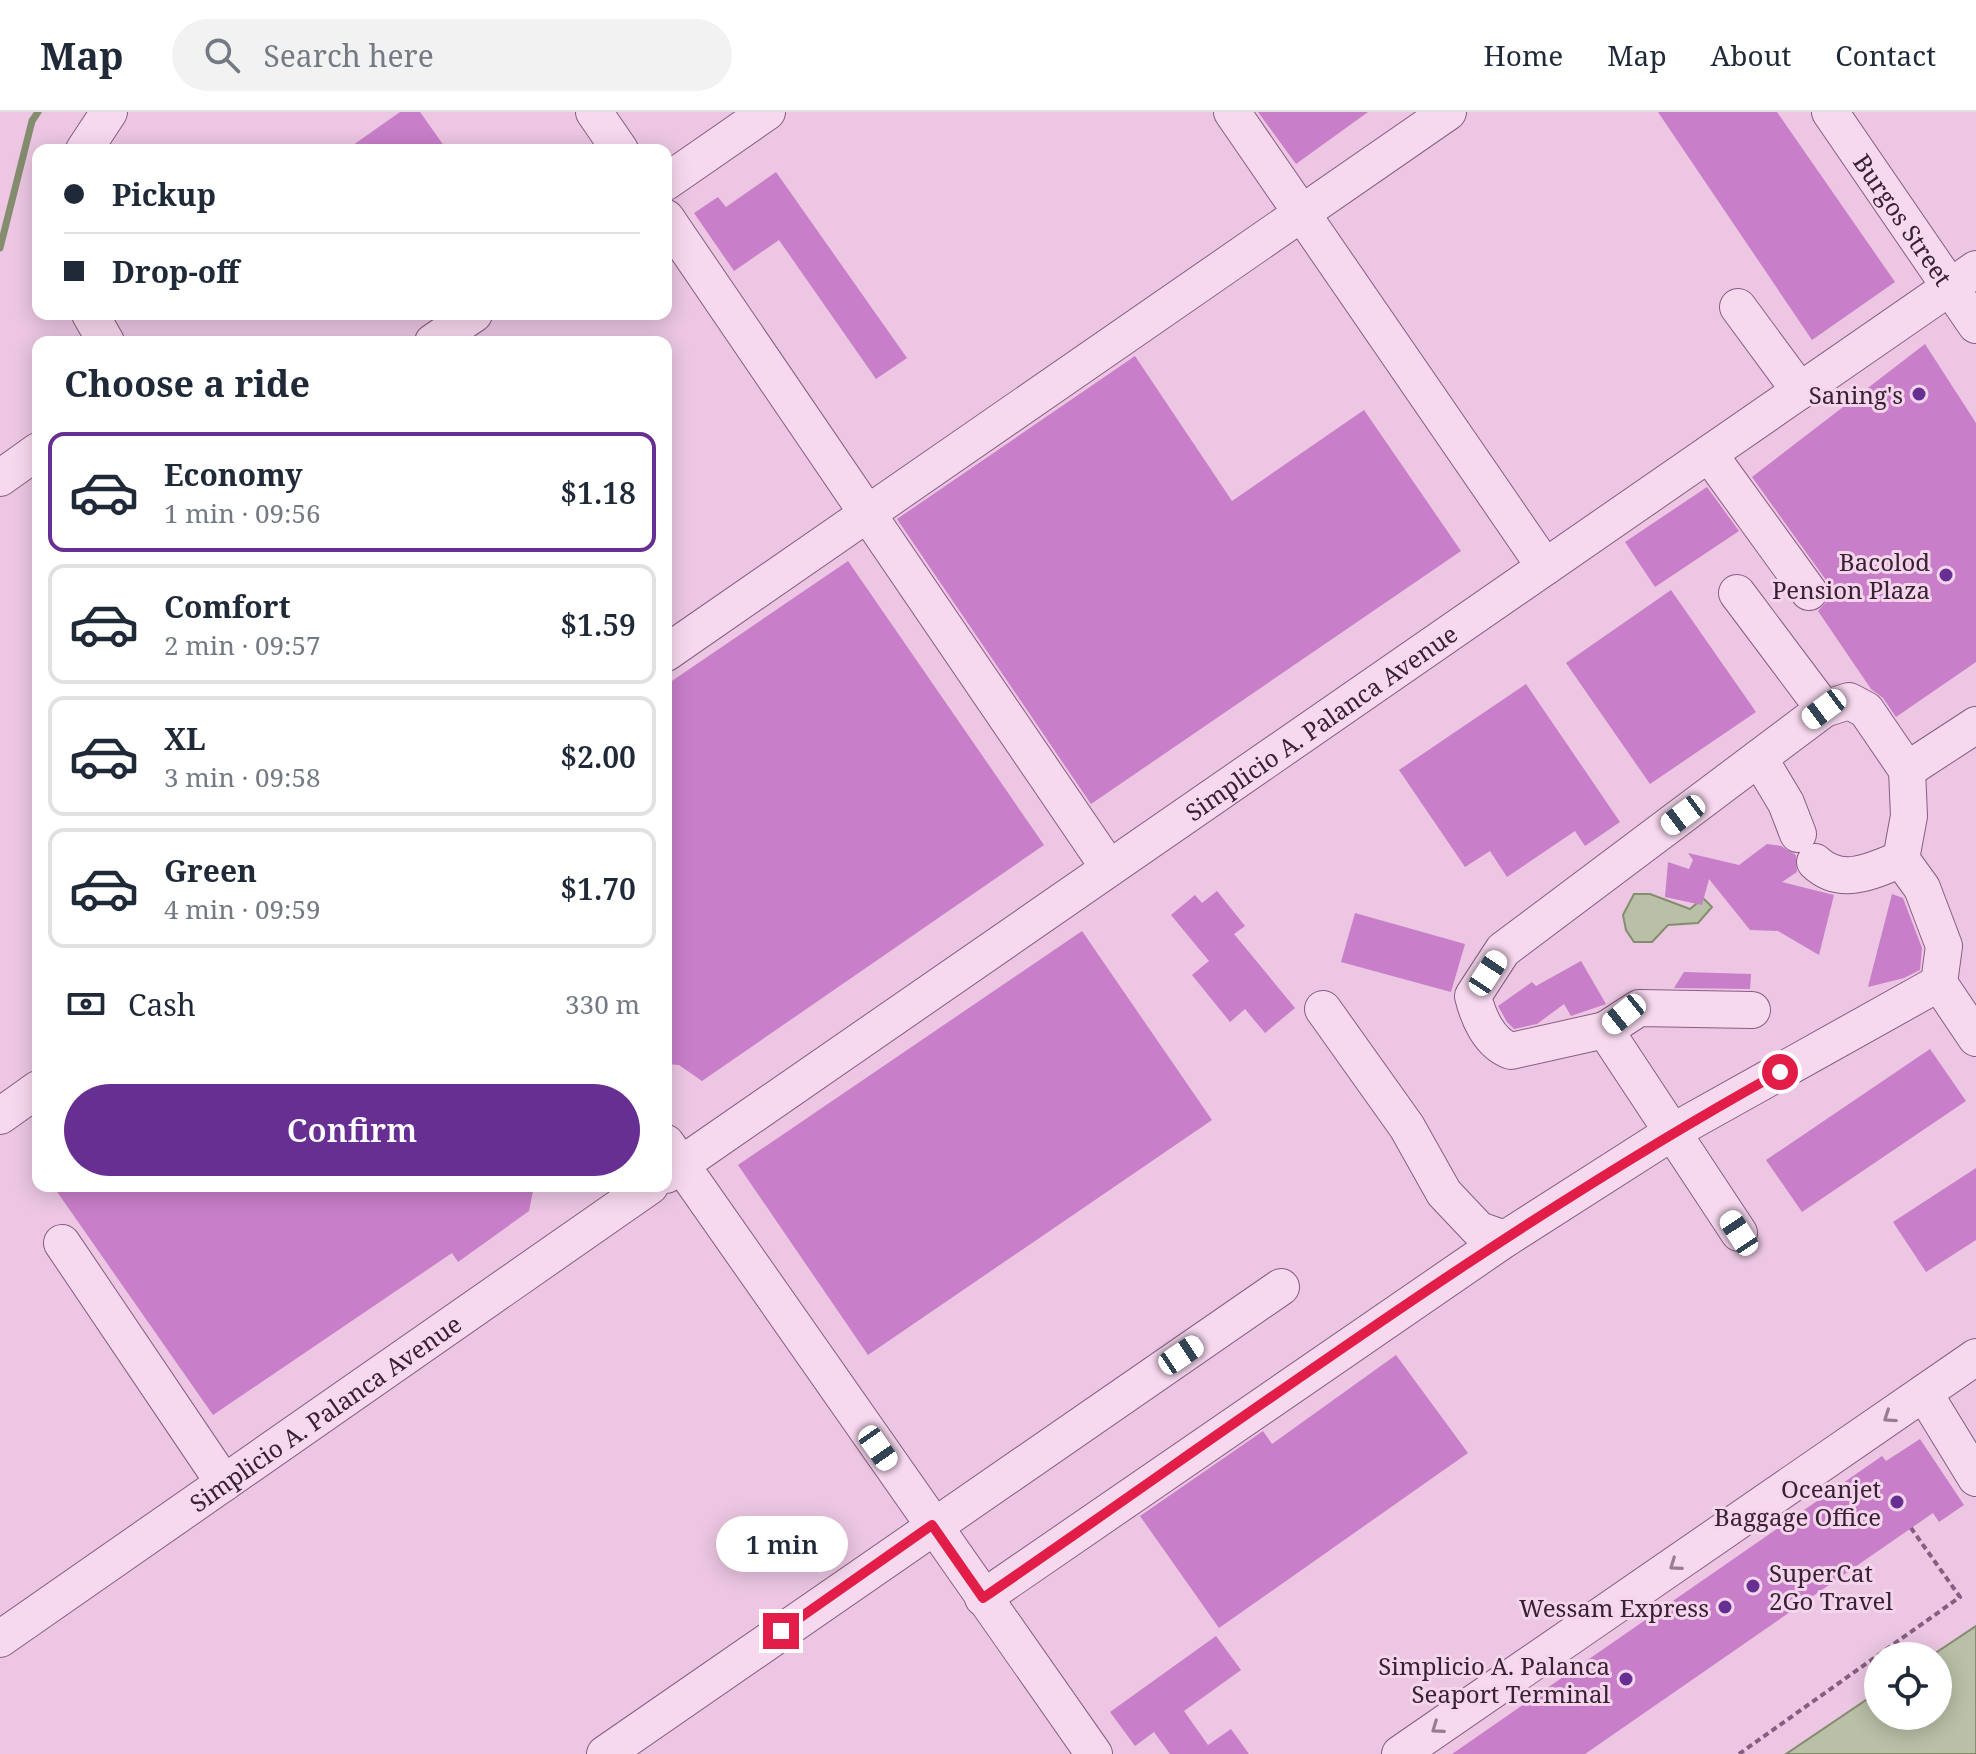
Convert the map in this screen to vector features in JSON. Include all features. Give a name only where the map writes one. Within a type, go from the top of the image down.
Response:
[{"type":"street","points":[[88,144],[109,112]]},
{"type":"street","points":[[594,112],[616,144]]},
{"type":"street","points":[[672,178],[767,112]]},
{"type":"street","points":[[1232,112],[1545,567]]},
{"type":"street","points":[[672,649],[1448,112]]},
{"type":"street","name":"Burgos Street","points":[[1830,112],[1963,278],[1976,325]]},
{"type":"street","points":[[672,227],[1109,868]]},
{"type":"street","name":"Simplicio A. Palanca Avenue","points":[[672,1160],[1109,868],[1963,278]]},
{"type":"street","points":[[1738,307],[1800,391]]},
{"type":"street","points":[[442,336],[465,320]]},
{"type":"street","points":[[1709,454],[1809,592]]},
{"type":"street","points":[[0,478],[32,455]]},
{"type":"street","points":[[1737,593],[1824,709]]},
{"type":"street","points":[[983,1598],[1505,1239],[1674,1131],[1939,983],[1960,946],[1901,859],[1909,816],[1907,770],[1866,710],[1849,701],[1824,709],[1503,950],[1473,996],[1477,1015],[1495,1041],[1511,1051],[1605,1030],[1639,1008],[1752,1010]]},
{"type":"street","points":[[1907,770],[1976,725]]},
{"type":"street","points":[[1759,758],[1786,803],[1807,848],[1827,871],[1850,877],[1901,859]]},
{"type":"street","points":[[1939,983],[1976,1038]]},
{"type":"street","points":[[1323,1009],[1407,1127],[1444,1193],[1479,1230],[1505,1239]]},
{"type":"street","points":[[1605,1030],[1739,1233]]},
{"type":"street","points":[[0,1116],[32,1093]]},
{"type":"street","points":[[672,1162],[1094,1754]]},
{"type":"street","name":"Simplicio A. Palanca Avenue","points":[[0,1639],[641,1192]]},
{"type":"street","points":[[62,1243],[224,1483]]},
{"type":"street","points":[[605,1754],[932,1525],[1281,1287]]},
{"type":"street","points":[[1400,1754],[1976,1357]]},
{"type":"street","points":[[1924,1393],[1976,1478]]},
{"type":"path","points":[[1739,1754],[1960,1597],[1911,1528]]},
{"type":"path","points":[[1747,1748],[1752,1754]]},
{"type":"shaded area","points":[[1634,894],[1650,894],[1690,909],[1703,898],[1712,907],[1698,923],[1668,925],[1652,942],[1634,942],[1626,930],[1623,915]]},
{"type":"shaded area","points":[[1976,1626],[1976,1754],[1786,1754],[1864,1701],[1864,1730],[1952,1730],[1952,1642]]},
{"type":"building","points":[[400,112],[420,112],[443,144],[355,144]]},
{"type":"building","points":[[1258,112],[1368,112],[1296,164]]},
{"type":"building","points":[[1658,112],[1777,112],[1895,282],[1812,340]]},
{"type":"building","points":[[776,172],[907,358],[876,379],[779,240],[734,271],[694,213],[718,197],[726,207]]},
{"type":"building","points":[[1925,344],[1976,423],[1976,662],[1896,717],[1883,698],[1871,689],[1818,611],[1828,600],[1826,580],[1752,477]]},
{"type":"building","points":[[1135,356],[1232,501],[1364,410],[1461,551],[1091,804],[897,519]]},
{"type":"building","points":[[1707,487],[1739,531],[1655,587],[1625,542]]},
{"type":"building","points":[[848,561],[1044,845],[702,1081],[679,1065],[672,1064],[672,681]]},
{"type":"building","points":[[1671,590],[1756,712],[1650,784],[1566,663]]},
{"type":"building","points":[[1526,684],[1620,822],[1585,846],[1575,831],[1507,877],[1490,851],[1465,867],[1399,770]]},
{"type":"building","points":[[1767,844],[1781,846],[1796,855],[1797,872],[1782,882],[1834,895],[1819,955],[1778,931],[1750,930],[1709,879],[1702,905],[1665,897],[1668,862],[1689,869],[1693,860],[1688,853],[1739,865]]},
{"type":"building","points":[[1217,891],[1245,926],[1234,934],[1295,1008],[1265,1033],[1245,1009],[1230,1022],[1192,975],[1209,961],[1171,915],[1195,895],[1202,903]]},
{"type":"building","points":[[1892,894],[1903,898],[1922,948],[1920,970],[1904,978],[1868,987]]},
{"type":"building","points":[[1355,913],[1465,944],[1451,992],[1341,962]]},
{"type":"building","points":[[1082,931],[1212,1120],[868,1355],[738,1165]]},
{"type":"building","points":[[1581,961],[1606,1004],[1571,1016],[1564,1004],[1537,1024],[1514,1029],[1507,1022],[1498,1006],[1532,982],[1536,986]]},
{"type":"building","points":[[1684,972],[1751,974],[1750,989],[1674,988]]},
{"type":"building","points":[[1930,1049],[1966,1101],[1802,1212],[1766,1160]]},
{"type":"building","points":[[1976,1168],[1976,1240],[1926,1272],[1893,1222]]},
{"type":"building","points":[[57,1192],[533,1192],[529,1211],[458,1262],[452,1253],[213,1415]]},
{"type":"building","points":[[1396,1355],[1468,1453],[1219,1628],[1140,1516],[1263,1431],[1272,1444]]},
{"type":"building","name":"Simplicio A. Palanca Seaport Terminal","points":[[1920,1439],[1964,1505],[1939,1522],[1933,1513],[1585,1754],[1452,1754],[1882,1456],[1886,1461]]},
{"type":"building","points":[[1216,1636],[1241,1670],[1184,1711],[1208,1745],[1231,1729],[1249,1754],[1170,1754],[1154,1732],[1135,1746],[1110,1712]]},
{"type":"waterway","points":[[0,248],[32,121],[38,112]]},
{"type":"place","name":"Saning's","points":[[1919,394]]},
{"type":"place","name":"Bacolod Pension Plaza","points":[[1946,575]]},
{"type":"place","name":"Oceanjet Baggage Office","points":[[1897,1502]]},
{"type":"place","name":"SuperCat 2Go Travel","points":[[1753,1586]]},
{"type":"place","name":"Wessam Express","points":[[1725,1607]]},
{"type":"place","name":"Simplicio A. Palanca Seaport Terminal","points":[[1626,1679]]},
{"type":"route","points":[[781,1631],[932,1525],[983,1598],[1505,1239],[1674,1131],[1780,1072]]}]
